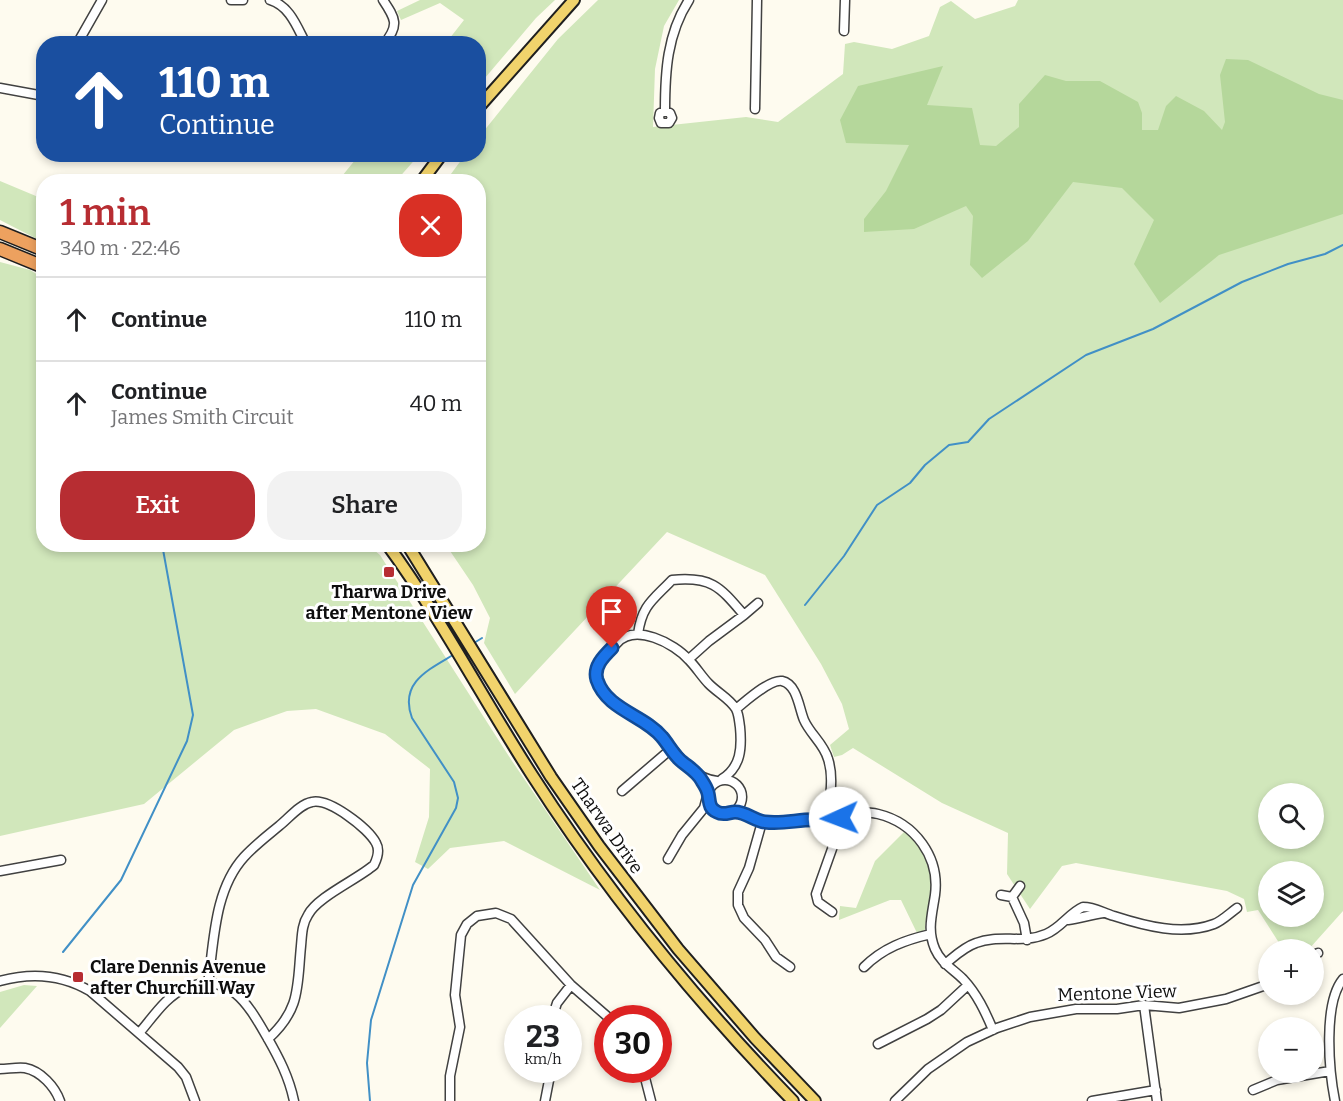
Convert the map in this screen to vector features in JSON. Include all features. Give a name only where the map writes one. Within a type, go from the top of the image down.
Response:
[{"type":"highway","points":[[0,232],[36,247]]},
{"type":"highway","points":[[0,249],[36,264]]},
{"type":"main road","points":[[486,99],[574,0]]},
{"type":"main road","name":"Tharwa Drive","points":[[392,552],[419,591],[532,776],[574,839],[692,990],[793,1101]]},
{"type":"main road","name":"Tharwa Drive","points":[[412,552],[551,777],[599,846],[645,907],[720,998],[815,1101]]},
{"type":"street","points":[[82,36],[102,0]]},
{"type":"street","points":[[231,0],[243,0]]},
{"type":"street","points":[[270,0],[281,4],[287,10],[302,36]]},
{"type":"street","points":[[382,0],[393,15],[394,28],[389,36]]},
{"type":"street","points":[[665,111],[667,61],[671,41],[689,0]]},
{"type":"street","points":[[755,109],[757,0]]},
{"type":"street","points":[[844,31],[845,0]]},
{"type":"street","points":[[0,88],[36,95]]},
{"type":"street","points":[[638,634],[642,613],[647,605],[672,580],[695,578],[722,589],[744,615]]},
{"type":"street","points":[[689,659],[758,603]]},
{"type":"street","points":[[716,812],[710,805],[708,794],[699,776],[680,760],[654,728],[612,701],[597,678],[598,665],[621,638],[638,634],[669,645],[689,659],[709,684],[735,709],[739,717],[741,743],[735,776],[749,810],[760,821]]},
{"type":"street","points":[[735,709],[770,684],[779,681],[789,684],[806,724],[828,758],[834,835],[832,849],[816,894],[818,902],[832,912]]},
{"type":"street","points":[[622,791],[671,749]]},
{"type":"street","points":[[668,859],[682,835],[704,808],[710,787],[730,774],[736,765]]},
{"type":"street","points":[[699,776],[730,780],[738,784]]},
{"type":"street","points":[[734,812],[743,797]]},
{"type":"street","points":[[208,984],[223,894],[234,871],[255,846],[304,805],[315,801],[327,802],[370,835],[378,848],[374,865],[318,903],[307,915],[302,930],[294,1004],[285,1022],[268,1039]]},
{"type":"street","points":[[698,817],[707,812],[725,814],[734,812],[774,823],[833,815],[876,813],[896,820],[910,829],[925,847],[934,870],[936,882],[930,926],[936,950],[945,964],[976,995],[993,1030]]},
{"type":"street","points":[[760,821],[749,868],[738,892],[738,905],[744,918],[765,940],[776,957],[790,967]]},
{"type":"street","points":[[0,871],[61,860]]},
{"type":"street","points":[[1012,897],[1020,886]]},
{"type":"street","points":[[1001,895],[1012,897]]},
{"type":"street","points":[[1012,897],[1024,923],[1027,940]]},
{"type":"street","points":[[945,964],[963,948],[975,943],[994,939],[1027,940],[1046,934],[1083,907],[1150,926],[1179,929],[1216,924],[1237,908]]},
{"type":"street","points":[[450,1101],[450,1076],[460,1027],[455,977],[461,935],[470,921],[486,914],[496,913],[511,919],[571,985],[594,1005]]},
{"type":"street","points":[[864,967],[877,954],[908,939],[931,934]]},
{"type":"street","points":[[0,981],[21,975],[52,976],[77,983],[97,995],[178,1067],[186,1077],[195,1101]]},
{"type":"street","points":[[1335,1101],[1330,1071],[1330,1032],[1336,990],[1343,979]]},
{"type":"street","points":[[140,1032],[176,994],[196,985],[208,984],[228,988],[249,1006],[288,1078],[294,1101]]},
{"type":"street","points":[[556,1005],[571,985]]},
{"type":"street","points":[[878,1044],[941,1010],[968,986]]},
{"type":"street","name":"Mentone View","points":[[895,1101],[928,1069],[947,1055],[993,1030],[1030,1017],[1076,1009],[1117,1009],[1144,1005],[1171,1008],[1226,999],[1258,988]]},
{"type":"street","points":[[1144,1005],[1157,1101]]},
{"type":"street","points":[[0,1069],[25,1068],[35,1072],[52,1087],[60,1101]]},
{"type":"street","points":[[1253,1090],[1277,1080],[1330,1071]]},
{"type":"street","points":[[545,1101],[548,1083]]},
{"type":"street","points":[[646,1083],[651,1101]]},
{"type":"street","name":"Mentone View","points":[[901,1101],[912,1086]]},
{"type":"street","points":[[1092,1101],[1156,1090]]},
{"type":"green space","points":[[420,0],[555,0],[536,18],[486,77],[486,36],[451,36],[464,20],[440,3],[401,20],[397,11]]},
{"type":"green space","points":[[598,0],[679,0],[664,26],[655,69],[653,127],[746,117],[778,122],[843,74],[845,44],[854,42],[892,49],[929,36],[940,7],[951,1],[975,19],[1015,6],[1018,0],[1343,0],[1343,911],[1318,939],[1277,939],[1269,927],[1324,927],[1324,861],[1258,861],[1258,910],[1247,912],[1244,899],[1227,891],[1076,863],[1062,866],[1030,909],[1007,874],[1008,833],[942,803],[853,748],[834,757],[830,745],[849,729],[842,704],[821,664],[765,575],[667,532],[515,694],[484,643],[490,618],[473,585],[451,552],[486,552],[486,174],[451,174],[460,162],[486,162],[486,128],[558,39]]},
{"type":"green space","points":[[1226,59],[1248,60],[1319,94],[1343,100],[1343,214],[1219,255],[1160,303],[1134,264],[1154,220],[1122,188],[1073,182],[1028,241],[982,278],[970,265],[973,216],[966,206],[914,229],[864,232],[864,219],[886,191],[909,145],[846,143],[840,120],[858,86],[943,66],[927,105],[972,108],[980,145],[996,146],[1019,127],[1019,104],[1045,75],[1066,81],[1100,81],[1138,102],[1142,113],[1142,130],[1158,130],[1166,106],[1176,96],[1204,111],[1222,130],[1225,122],[1220,75]]},
{"type":"green space","points":[[353,162],[413,162],[402,174],[344,174]]},
{"type":"green space","points":[[0,181],[36,196],[36,238],[0,220]]},
{"type":"green space","points":[[0,262],[36,274],[36,552],[376,552],[512,761],[600,890],[504,841],[450,848],[428,869],[415,862],[429,817],[430,769],[385,734],[316,709],[287,711],[234,730],[144,804],[0,836]]},
{"type":"green space","points":[[905,831],[921,851],[931,874],[932,892],[925,930],[917,933],[901,900],[890,900],[839,920],[840,906],[856,908],[875,861]]},
{"type":"green space","points":[[24,985],[37,986],[0,1028],[0,992]]},
{"type":"waterway","points":[[805,605],[844,556],[877,505],[910,483],[925,465],[949,445],[968,442],[989,419],[1086,355],[1153,329],[1242,282],[1288,264],[1325,254],[1343,245]]},
{"type":"waterway","points":[[63,952],[121,880],[187,741],[193,715],[163,552]]},
{"type":"waterway","points":[[474,643],[482,638]]},
{"type":"waterway","points":[[370,1101],[367,1063],[371,1020],[413,885],[456,808],[458,798],[454,782],[412,718],[409,696],[418,679],[453,655]]},
{"type":"place","name":"Tharwa Drive after Mentone View","points":[[389,572]]},
{"type":"place","name":"Clare Dennis Avenue after Churchill Way","points":[[78,977]]},
{"type":"route","points":[[612,648],[598,665],[596,673],[599,684],[612,701],[622,709],[654,728],[680,760],[699,776],[708,793],[708,801],[716,812],[746,814],[762,822],[774,823],[810,818],[833,823],[840,818]]}]
